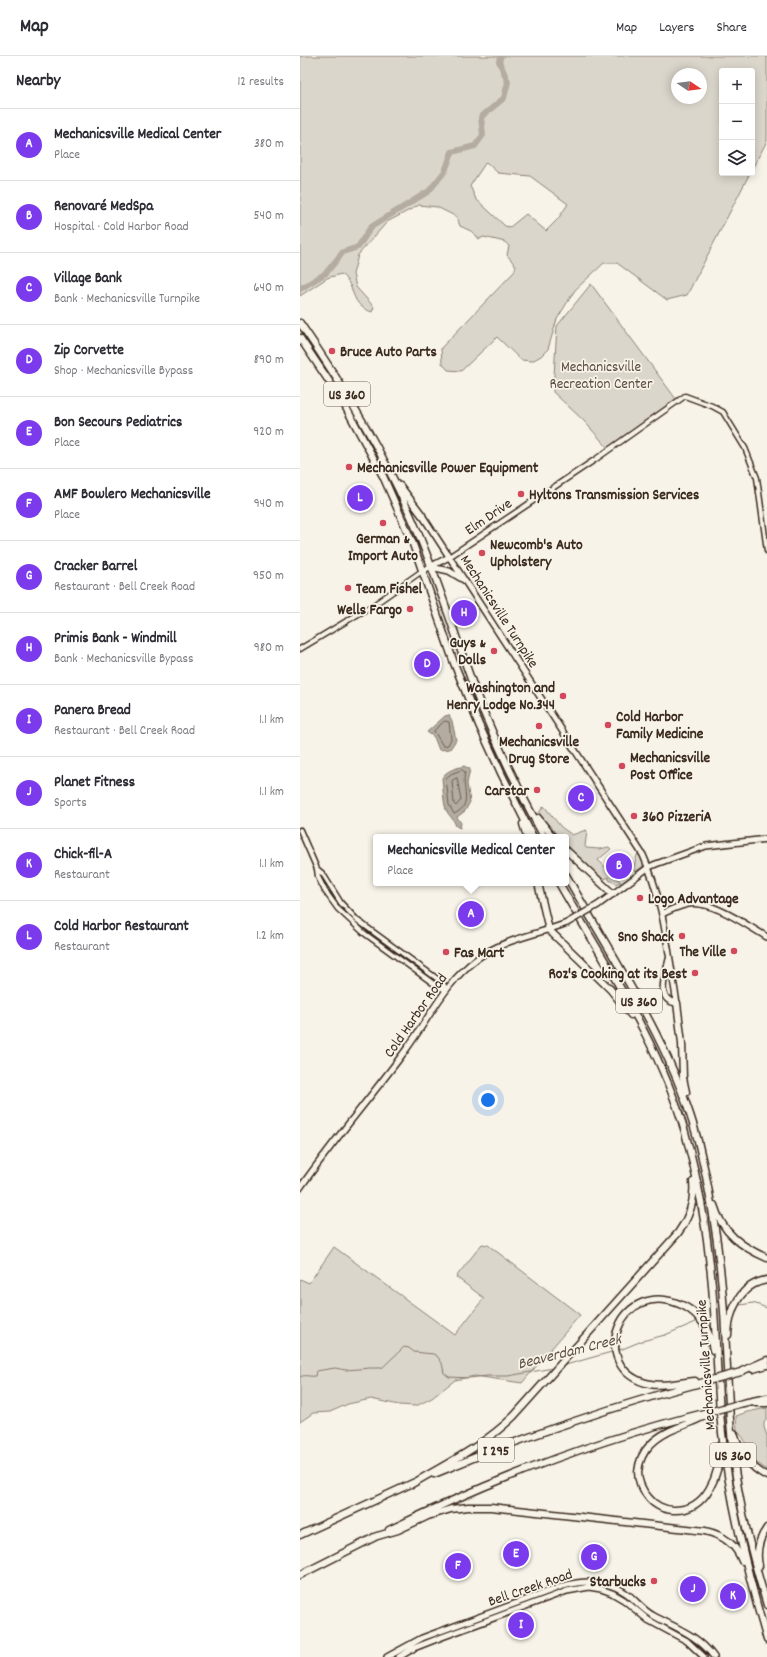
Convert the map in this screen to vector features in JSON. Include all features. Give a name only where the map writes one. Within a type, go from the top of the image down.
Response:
[{"type":"highway","name":"US 360","points":[[300,323],[350,398],[390,471],[415,526],[431,567],[479,700],[515,780],[542,834]]},
{"type":"highway","name":"US 360","points":[[300,338],[343,402],[383,476],[407,531],[462,684],[502,775],[532,834]]},
{"type":"highway","points":[[390,471],[422,515]]},
{"type":"highway","points":[[502,775],[526,834]]},
{"type":"highway","points":[[515,780],[539,820],[551,834]]},
{"type":"highway","points":[[569,853],[613,894]]},
{"type":"highway","name":"US 360","points":[[569,880],[660,1040],[682,1092],[696,1135]]},
{"type":"highway","points":[[539,886],[549,930],[610,989],[625,1007],[636,1021],[660,1064]]},
{"type":"highway","name":"US 360","points":[[561,886],[640,1022],[660,1064],[678,1110]]},
{"type":"highway","points":[[677,1003],[683,1078],[696,1135]]},
{"type":"highway","points":[[412,1484],[467,1453],[493,1436],[514,1416],[674,1238],[688,1217],[692,1203],[694,1186],[678,1110]]},
{"type":"highway","name":"Mechanicsville Turnpike","points":[[678,1110],[691,1156],[702,1208],[710,1263],[715,1315],[719,1401],[733,1503],[748,1570],[767,1640]]},
{"type":"highway","name":"Mechanicsville Turnpike","points":[[696,1135],[710,1201],[719,1255],[724,1308],[728,1399],[741,1503],[751,1548],[767,1605]]},
{"type":"highway","points":[[700,1151],[715,1207],[724,1227],[738,1243],[752,1252],[767,1258]]},
{"type":"highway","points":[[728,1383],[728,1332],[732,1312],[738,1299],[746,1289],[757,1282],[767,1280]]},
{"type":"highway","points":[[718,1385],[713,1348],[709,1333],[701,1320],[685,1307],[664,1301],[642,1303],[634,1307],[619,1323],[616,1333],[616,1350],[620,1362],[633,1376],[650,1384],[670,1385],[698,1382],[714,1379],[742,1372],[767,1365]]},
{"type":"highway","points":[[742,1372],[767,1360]]},
{"type":"highway","name":"I 295","points":[[300,1535],[412,1484],[467,1461],[548,1430],[698,1382]]},
{"type":"highway","points":[[719,1401],[720,1453],[715,1477],[709,1490],[701,1500],[688,1508],[673,1510],[659,1506],[646,1496],[639,1480],[638,1470],[643,1454],[652,1442],[665,1433],[712,1411],[746,1403],[767,1398]]},
{"type":"highway","points":[[728,1399],[734,1432],[741,1452],[754,1468],[767,1476]]},
{"type":"highway","points":[[746,1403],[767,1403]]},
{"type":"highway","name":"I 295","points":[[300,1575],[421,1514],[535,1467],[622,1437],[705,1414]]},
{"type":"highway","points":[[374,1537],[398,1530],[436,1513],[475,1506],[496,1507],[705,1531],[725,1538],[736,1549],[742,1559],[760,1616]]},
{"type":"highway","points":[[767,1528],[761,1539],[757,1556],[767,1599]]},
{"type":"main road","name":"Mechanicsville Turnpike","points":[[422,515],[639,847],[657,892],[677,1003]]},
{"type":"main road","name":"Elm Drive","points":[[422,571],[449,557]]},
{"type":"main road","points":[[431,567],[449,571],[464,581]]},
{"type":"main road","name":"Cold Harbor Road","points":[[300,1188],[418,1034],[446,990],[460,973],[490,950],[514,940],[567,923],[598,905],[648,867],[706,846],[767,839]]},
{"type":"main road","points":[[662,914],[688,904],[704,904],[719,910],[767,937]]},
{"type":"main road","points":[[669,959],[663,986],[664,997],[671,1002],[677,1003]]},
{"type":"main road","points":[[663,986],[667,992],[675,992]]},
{"type":"main road","name":"Bell Creek Road","points":[[387,1657],[422,1638],[563,1586],[585,1581],[607,1584],[622,1590],[652,1615],[681,1629],[696,1639],[714,1657]]},
{"type":"main road","name":"Bell Creek Road","points":[[399,1657],[421,1645],[567,1591],[589,1588],[606,1590],[619,1596],[643,1617],[687,1641],[704,1657]]},
{"type":"street","name":"Elm Drive","points":[[449,557],[596,459],[685,396],[712,406],[723,412],[745,448],[757,478],[767,551]]},
{"type":"street","name":"Elm Drive","points":[[300,649],[375,604],[422,571]]},
{"type":"street","points":[[300,830],[317,869],[318,877],[325,891],[338,908],[354,925],[438,987],[446,990]]},
{"type":"green space","points":[[300,56],[767,56],[767,141],[755,163],[755,68],[719,68],[719,176],[748,176],[687,295],[667,300],[617,263],[604,263],[575,290],[557,319],[548,349],[541,356],[532,361],[521,360],[497,337],[461,371],[448,370],[442,363],[441,348],[514,272],[516,266],[507,255],[509,246],[505,242],[484,237],[479,239],[473,232],[460,226],[457,217],[437,207],[419,205],[387,222],[358,255],[353,274],[356,287],[374,307],[372,312],[359,305],[350,285],[341,274],[327,278],[300,296]],"holes":[[[486,162],[498,173],[530,176],[568,204],[558,219],[546,231],[526,214],[510,227],[505,226],[476,199],[470,186]]]},
{"type":"green space","name":"Mechanicsville Recreation Center","points":[[591,284],[676,399],[608,448],[584,421],[553,392],[557,326]]},
{"type":"green space","points":[[544,806],[561,827],[572,835],[586,830],[586,848],[599,849],[609,847],[611,849],[598,860],[621,882],[616,884],[609,880],[609,877],[602,880],[569,850],[569,834],[555,834],[552,832],[540,814],[540,811]]},
{"type":"green space","points":[[638,852],[644,864],[635,872],[633,869]]},
{"type":"green space","points":[[482,1244],[488,1245],[580,1315],[522,1383],[475,1376],[455,1380],[432,1398],[416,1406],[399,1405],[371,1399],[348,1404],[330,1412],[313,1413],[300,1422],[300,1279],[309,1283],[334,1247],[455,1335],[484,1298],[456,1277]]},
{"type":"green space","points":[[767,1408],[767,1418],[764,1423],[764,1427],[767,1436],[767,1470],[749,1457],[744,1439],[737,1430],[736,1416]]},
{"type":"water","points":[[449,715],[452,721],[456,740],[450,749],[439,750],[434,737],[427,732],[445,716]]},
{"type":"water","points":[[464,766],[470,769],[467,784],[470,802],[465,811],[457,817],[461,823],[460,828],[456,826],[446,810],[442,778],[449,771]]},
{"type":"waterway","points":[[300,289],[326,273],[343,252],[358,247],[371,227],[429,191],[445,171],[452,152],[475,146],[483,135],[481,117],[504,98],[508,82],[499,61],[501,56]]},
{"type":"waterway","name":"Beaverdam Creek","points":[[740,1305],[753,1303],[767,1308]]},
{"type":"waterway","name":"Beaverdam Creek","points":[[620,1350],[642,1341],[665,1335],[696,1322]]},
{"type":"waterway","name":"Beaverdam Creek","points":[[300,1377],[315,1376],[316,1371],[335,1368],[346,1370],[382,1368],[404,1347],[409,1348],[414,1352],[433,1354],[437,1356],[442,1363],[444,1373],[449,1377],[469,1378],[508,1376],[553,1368]]},
{"type":"waterway","name":"Beaverdam Creek","points":[[562,1366],[615,1351]]},
{"type":"place","name":"Bruce Auto Parts","points":[[332,351]]},
{"type":"place","name":"Mechanicsville Power Equipment","points":[[349,467]]},
{"type":"place","name":"Hyltons Transmission Services","points":[[521,494]]},
{"type":"place","name":"Cold Harbor Restaurant","points":[[360,498]]},
{"type":"place","name":"German & Import Auto","points":[[383,523]]},
{"type":"place","name":"Newcomb's Auto Upholstery","points":[[482,553]]},
{"type":"place","name":"Team Fishel","points":[[348,588]]},
{"type":"place","name":"Wells Fargo","points":[[410,609]]},
{"type":"place","name":"Primis Bank - Windmill","points":[[464,613]]},
{"type":"place","name":"Guys & Dolls","points":[[494,651]]},
{"type":"place","name":"Zip Corvette","points":[[427,664]]},
{"type":"place","name":"Washington and Henry Lodge No.344","points":[[563,696]]},
{"type":"place","name":"Cold Harbor Family Medicine","points":[[608,725]]},
{"type":"place","name":"Mechanicsville Drug Store","points":[[539,726]]},
{"type":"place","name":"Mechanicsville Post Office","points":[[622,766]]},
{"type":"place","name":"Carstar","points":[[537,790]]},
{"type":"place","name":"Village Bank","points":[[581,798]]},
{"type":"place","name":"360 PizzeriA","points":[[634,816]]},
{"type":"place","name":"Renovaré MedSpa","points":[[619,866]]},
{"type":"place","name":"Logo Advantage","points":[[640,898]]},
{"type":"place","name":"Mechanicsville Medical Center","points":[[471,914]]},
{"type":"place","name":"Sno Shack","points":[[682,936]]},
{"type":"place","name":"The Ville","points":[[734,951]]},
{"type":"place","name":"Fas Mart","points":[[446,952]]},
{"type":"place","name":"Roz's Cooking at its Best","points":[[695,973]]},
{"type":"place","name":"Bon Secours Pediatrics","points":[[516,1554]]},
{"type":"place","name":"Cracker Barrel","points":[[594,1557]]},
{"type":"place","name":"AMF Bowlero Mechanicsville","points":[[458,1566]]},
{"type":"place","name":"Starbucks","points":[[654,1581]]},
{"type":"place","name":"Planet Fitness","points":[[693,1589]]},
{"type":"place","name":"Chick-fil-A","points":[[733,1596]]},
{"type":"place","name":"Panera Bread","points":[[521,1625]]}]
